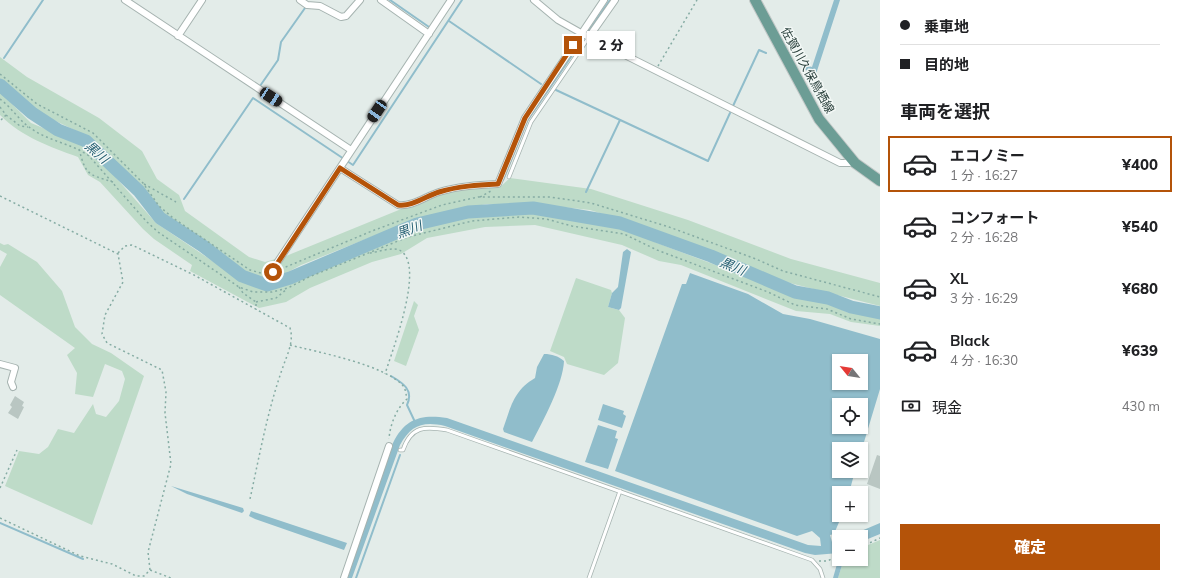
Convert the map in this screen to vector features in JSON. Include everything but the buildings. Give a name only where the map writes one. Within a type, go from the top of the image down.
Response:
[{"type":"main road","name":"佐賀川久保鳥栖線","points":[[755,0],[819,119],[855,163],[880,181]]},
{"type":"street","points":[[125,0],[351,150]]},
{"type":"street","points":[[178,36],[202,0]]},
{"type":"street","points":[[300,0],[307,5],[320,6],[341,17],[346,16],[360,0]]},
{"type":"street","points":[[381,0],[429,34]]},
{"type":"street","points":[[273,272],[351,150],[451,0]]},
{"type":"street","points":[[534,0],[558,20],[655,71],[840,163],[855,163]]},
{"type":"street","points":[[340,168],[398,205],[405,206],[438,192],[468,185],[498,184],[525,118],[604,0]]},
{"type":"street","points":[[589,37],[615,0]]},
{"type":"street","points":[[0,364],[15,368],[11,382],[13,387]]},
{"type":"street","points":[[344,578],[389,446]]},
{"type":"lane","points":[[509,177],[531,122],[589,37]]},
{"type":"lane","points":[[400,450],[403,450],[410,434],[417,430],[432,427],[447,430],[812,560],[820,569],[823,578]]},
{"type":"lane","points":[[589,578],[620,491]]},
{"type":"path","points":[[655,71],[697,0]]},
{"type":"path","points":[[0,74],[37,104],[93,133],[143,183],[159,206],[173,218],[235,261],[256,272],[273,272],[372,231],[442,205],[478,197],[496,189],[498,184]]},
{"type":"path","points":[[0,99],[28,127],[44,137],[78,149],[89,156],[147,222],[158,232],[239,286],[254,292],[272,292],[288,288]]},
{"type":"path","points":[[0,107],[6,115],[20,126],[28,127]]},
{"type":"path","points":[[0,121],[6,115]]},
{"type":"path","points":[[78,149],[84,168],[91,175],[114,183]]},
{"type":"path","points":[[143,183],[176,202]]},
{"type":"path","points":[[0,196],[118,254]]},
{"type":"path","points":[[478,197],[550,197],[591,203],[669,227],[756,259],[783,271],[880,297]]},
{"type":"path","points":[[239,286],[242,293],[256,302],[276,298],[288,288],[309,277],[408,237],[472,221],[519,217],[546,219],[572,226],[624,234],[657,250],[768,292],[795,305],[827,309],[852,319],[880,324]]},
{"type":"path","points":[[118,254],[125,246],[132,245],[194,275],[290,328],[292,333],[290,346],[271,401],[250,499]]},
{"type":"path","points":[[368,254],[396,249],[402,251],[409,263],[410,290],[385,374]]},
{"type":"path","points":[[118,254],[123,282],[105,315],[102,334],[107,343],[162,370],[166,392],[165,413],[171,464],[148,552],[150,570]]},
{"type":"path","points":[[256,302],[256,310]]},
{"type":"path","points":[[290,346],[344,358],[385,374],[402,386],[406,392],[407,399],[402,403],[393,421],[390,432],[389,446]]},
{"type":"path","points":[[0,488],[17,450]]},
{"type":"path","points":[[0,518],[80,556],[112,564],[136,576],[144,576],[150,570]]},
{"type":"path","points":[[868,543],[880,538]]},
{"type":"path","points":[[812,560],[828,561],[832,558]]},
{"type":"path","points":[[150,570],[171,578]]},
{"type":"green space","points":[[0,57],[27,77],[99,118],[142,151],[157,179],[179,195],[185,211],[249,257],[265,262],[286,256],[438,194],[468,188],[500,187],[510,178],[591,189],[688,220],[791,259],[880,283],[880,306],[786,282],[663,233],[590,210],[543,205],[487,204],[460,209],[376,235],[301,265],[277,278],[261,280],[246,275],[162,216],[138,187],[89,137],[39,113],[0,82]]},
{"type":"green space","points":[[0,92],[31,123],[77,142],[95,154],[156,223],[245,283],[264,288],[282,285],[404,233],[470,216],[519,212],[545,213],[625,228],[657,243],[774,287],[798,298],[830,303],[846,312],[880,318],[880,326],[851,322],[830,314],[796,311],[681,265],[659,261],[622,245],[535,225],[485,227],[427,238],[401,254],[372,262],[310,288],[286,302],[259,308],[190,271],[192,265],[154,239],[143,229],[100,182],[88,175],[78,157],[37,140],[9,123],[0,115]]},
{"type":"green space","points":[[0,243],[4,245],[8,244],[37,262],[62,291],[75,327],[92,344],[111,353],[144,376],[92,525],[5,486],[19,451],[39,454],[48,447],[58,429],[74,433],[93,404],[96,414],[106,417],[119,401],[125,379],[122,371],[105,364],[93,397],[75,394],[77,373],[67,355],[75,348],[0,295],[0,267],[7,254],[0,250]]},
{"type":"green space","points":[[576,278],[611,290],[612,293],[608,307],[619,310],[625,318],[618,363],[604,375],[567,364],[564,357],[550,351]]},
{"type":"green space","points":[[414,301],[418,305],[414,316],[419,330],[406,366],[394,361]]},
{"type":"green space","points":[[880,540],[880,578],[838,578],[842,566],[868,566],[868,545]]},
{"type":"water","points":[[834,0],[840,0],[816,74],[803,69],[801,64],[812,67]]},
{"type":"water","points":[[627,249],[631,252],[621,308],[619,310],[608,307],[612,293],[618,287],[623,252]]},
{"type":"water","points":[[690,273],[748,294],[783,314],[810,319],[880,339],[880,389],[868,429],[868,398],[832,398],[832,434],[866,434],[864,442],[832,442],[832,478],[853,478],[851,486],[832,486],[832,522],[839,522],[836,530],[832,530],[832,534],[830,535],[832,542],[832,554],[815,555],[805,553],[445,426],[430,424],[418,426],[413,429],[404,438],[400,445],[352,578],[346,578],[393,443],[403,428],[409,423],[422,418],[430,417],[447,418],[808,545],[821,546],[820,538],[812,531],[797,536],[615,471],[682,284],[686,284]]},
{"type":"water","points":[[544,354],[550,354],[564,361],[563,370],[552,402],[532,442],[504,432],[503,429],[517,394],[535,378],[537,367]]},
{"type":"water","points":[[603,404],[624,411],[623,414],[626,416],[622,428],[598,420]]},
{"type":"water","points":[[598,425],[617,431],[615,438],[618,439],[608,469],[585,462]]},
{"type":"water","points":[[171,486],[243,508],[244,511],[242,513],[187,494]]},
{"type":"water","points":[[251,511],[347,543],[344,550],[255,519],[249,516]]},
{"type":"water","points":[[880,523],[880,534],[868,539],[868,530],[864,530]]},
{"type":"water","points":[[836,566],[842,566],[838,578],[833,578]]},
{"type":"waterway","points":[[4,58],[43,0]]},
{"type":"waterway","points":[[390,0],[429,27]]},
{"type":"waterway","points":[[184,199],[253,98],[353,165],[462,0]]},
{"type":"waterway","points":[[503,180],[527,121],[610,0]]},
{"type":"waterway","points":[[260,86],[278,60],[281,42],[305,8]]},
{"type":"waterway","points":[[449,21],[541,84]]},
{"type":"waterway","points":[[733,106],[759,50],[766,53]]},
{"type":"waterway","name":"黒川","points":[[0,85],[32,113],[58,130],[86,141],[139,191],[160,218],[203,246],[242,276],[267,285],[290,278],[417,224],[468,212],[533,208],[620,223],[711,256],[795,292],[828,298],[851,307],[880,313]]},
{"type":"waterway","points":[[556,90],[708,161],[730,113]]},
{"type":"waterway","points":[[586,192],[620,120]]},
{"type":"waterway","points":[[391,376],[400,381],[408,391],[409,400],[407,405],[415,422]]},
{"type":"waterway","points":[[356,578],[400,455]]},
{"type":"waterway","points":[[0,523],[83,559]]},
{"type":"route","points":[[273,272],[340,168],[398,205],[405,206],[438,192],[468,185],[498,184],[525,118],[573,45]]}]
